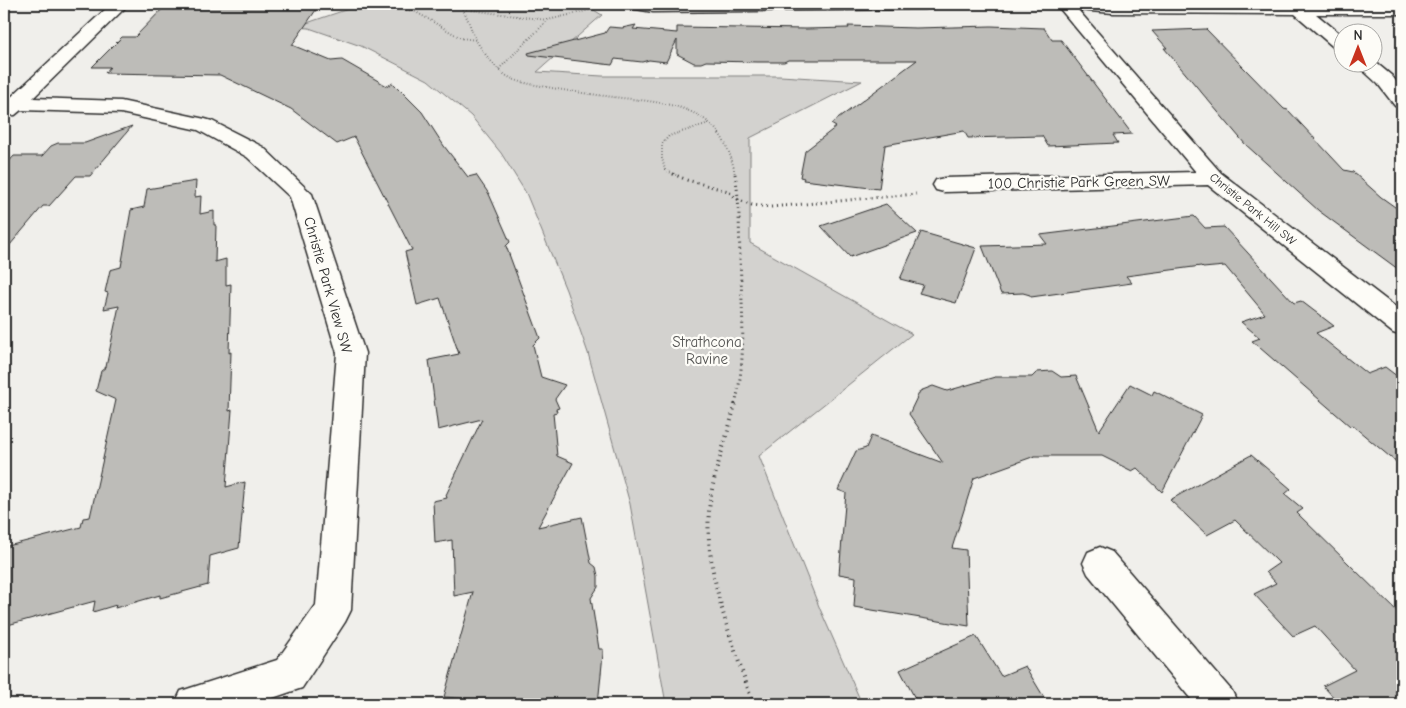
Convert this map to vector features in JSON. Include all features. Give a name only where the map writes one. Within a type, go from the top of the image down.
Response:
[{"type":"street","points":[[8,108],[121,4]]},
{"type":"street","points":[[636,4],[653,7],[925,4]]},
{"type":"street","points":[[1065,4],[1113,8],[1297,6],[1402,9]]},
{"type":"street","name":"Christie Park Hill SW","points":[[1065,4],[1213,178],[1402,326]]},
{"type":"street","points":[[1297,6],[1334,37]]},
{"type":"street","points":[[1378,72],[1394,83],[1402,102]]},
{"type":"street","name":"Christie Park View SW","points":[[8,108],[121,108],[205,125],[255,152],[301,194],[351,353],[333,610],[290,675],[194,704]]},
{"type":"street","name":"100 Christie Park Green SW","points":[[944,185],[1213,178]]},
{"type":"street","points":[[1100,563],[1220,704]]},
{"type":"path","points":[[374,4],[414,11],[461,38],[476,40]]},
{"type":"path","points":[[459,4],[476,40],[504,74],[519,82],[548,89],[664,102],[681,106],[693,111],[710,123],[722,136],[728,149],[734,168],[737,199],[743,331],[742,360],[737,395],[709,512],[710,541],[723,605],[753,704]]},
{"type":"path","points":[[463,9],[548,20],[617,4]]},
{"type":"path","points":[[499,69],[548,20]]},
{"type":"path","points":[[710,123],[669,136],[662,144],[662,158],[665,170],[687,180],[717,186],[728,191],[737,199],[752,205],[770,207],[918,194],[944,185]]},
{"type":"green space","name":"Strathcona Ravine","points":[[363,4],[584,4],[602,15],[537,72],[602,76],[780,76],[862,81],[750,138],[750,243],[912,334],[759,456],[820,609],[862,704],[666,704],[630,504],[588,353],[566,290],[526,193],[501,153],[471,116],[428,80],[361,46],[309,28],[295,27]]},
{"type":"building","points":[[167,4],[320,4],[292,45],[331,61],[342,60],[387,86],[393,83],[422,112],[444,146],[468,177],[476,175],[489,194],[510,242],[506,246],[540,338],[533,345],[541,377],[565,385],[555,399],[559,408],[556,409],[557,412],[553,413],[557,456],[573,463],[538,527],[582,517],[591,563],[596,567],[598,576],[598,587],[591,598],[599,649],[603,649],[598,704],[503,704],[500,701],[444,697],[473,592],[454,596],[452,540],[435,543],[433,501],[447,498],[446,495],[482,419],[438,430],[429,360],[459,354],[440,298],[417,305],[405,252],[412,250],[354,137],[337,144],[291,109],[220,75],[105,73],[110,67],[92,67],[122,37],[135,37]]},
{"type":"building","points":[[636,25],[633,29],[677,33],[677,27],[806,29],[849,28],[848,26],[916,28],[991,26],[1044,28],[1052,40],[1061,40],[1132,134],[1113,135],[1118,143],[1048,146],[1042,136],[968,138],[964,131],[885,145],[879,189],[803,180],[804,178],[800,177],[805,151],[836,127],[831,124],[917,60],[706,61],[694,63],[677,54],[677,40],[666,62],[615,59],[612,65],[529,55],[528,53],[605,33],[609,27],[622,28]]},
{"type":"building","points":[[1206,29],[1284,109],[1288,110],[1344,170],[1353,172],[1381,197],[1402,212],[1402,272],[1319,211],[1245,144],[1164,48],[1167,48],[1152,31]]},
{"type":"building","points":[[132,126],[90,176],[76,176],[49,206],[43,206],[4,252],[4,167],[14,156],[42,156],[51,146],[58,143],[85,143]]},
{"type":"building","points":[[196,181],[195,197],[201,196],[200,214],[214,211],[214,225],[216,225],[215,262],[226,259],[226,285],[231,284],[229,411],[232,410],[226,487],[245,482],[239,548],[210,556],[208,585],[160,598],[160,595],[115,608],[116,605],[93,612],[95,601],[4,626],[4,547],[81,527],[83,518],[90,517],[116,400],[96,391],[101,371],[106,367],[119,306],[104,309],[108,293],[105,292],[110,270],[121,267],[131,210],[144,207],[147,189]]},
{"type":"building","points":[[886,204],[917,233],[850,257],[821,226]]},
{"type":"building","points":[[1194,216],[1205,228],[1224,227],[1294,303],[1301,301],[1334,326],[1316,333],[1367,374],[1385,367],[1402,380],[1402,467],[1352,425],[1350,426],[1252,341],[1260,338],[1241,322],[1265,314],[1225,266],[1203,268],[1201,266],[1126,276],[1132,283],[1031,297],[1023,293],[1001,294],[982,246],[1047,244],[1040,235]]},
{"type":"building","points":[[921,232],[976,248],[956,303],[919,293],[923,285],[900,279]]},
{"type":"building","points":[[1052,371],[1061,377],[1076,376],[1099,431],[1130,384],[1152,395],[1154,391],[1202,415],[1162,492],[1137,468],[1132,471],[1102,456],[1035,456],[974,478],[952,548],[966,550],[969,626],[854,607],[856,577],[839,574],[846,493],[838,490],[856,451],[866,448],[871,436],[943,463],[909,414],[920,391],[933,386],[947,391],[995,377],[1032,377],[1037,372]]},
{"type":"building","points":[[1251,455],[1291,489],[1285,494],[1303,509],[1297,513],[1402,616],[1402,704],[1340,704],[1323,686],[1355,670],[1315,626],[1293,636],[1254,594],[1276,583],[1266,572],[1279,563],[1235,520],[1207,535],[1170,500]]},
{"type":"building","points":[[976,636],[1001,676],[1025,666],[1048,704],[918,704],[900,670]]}]
